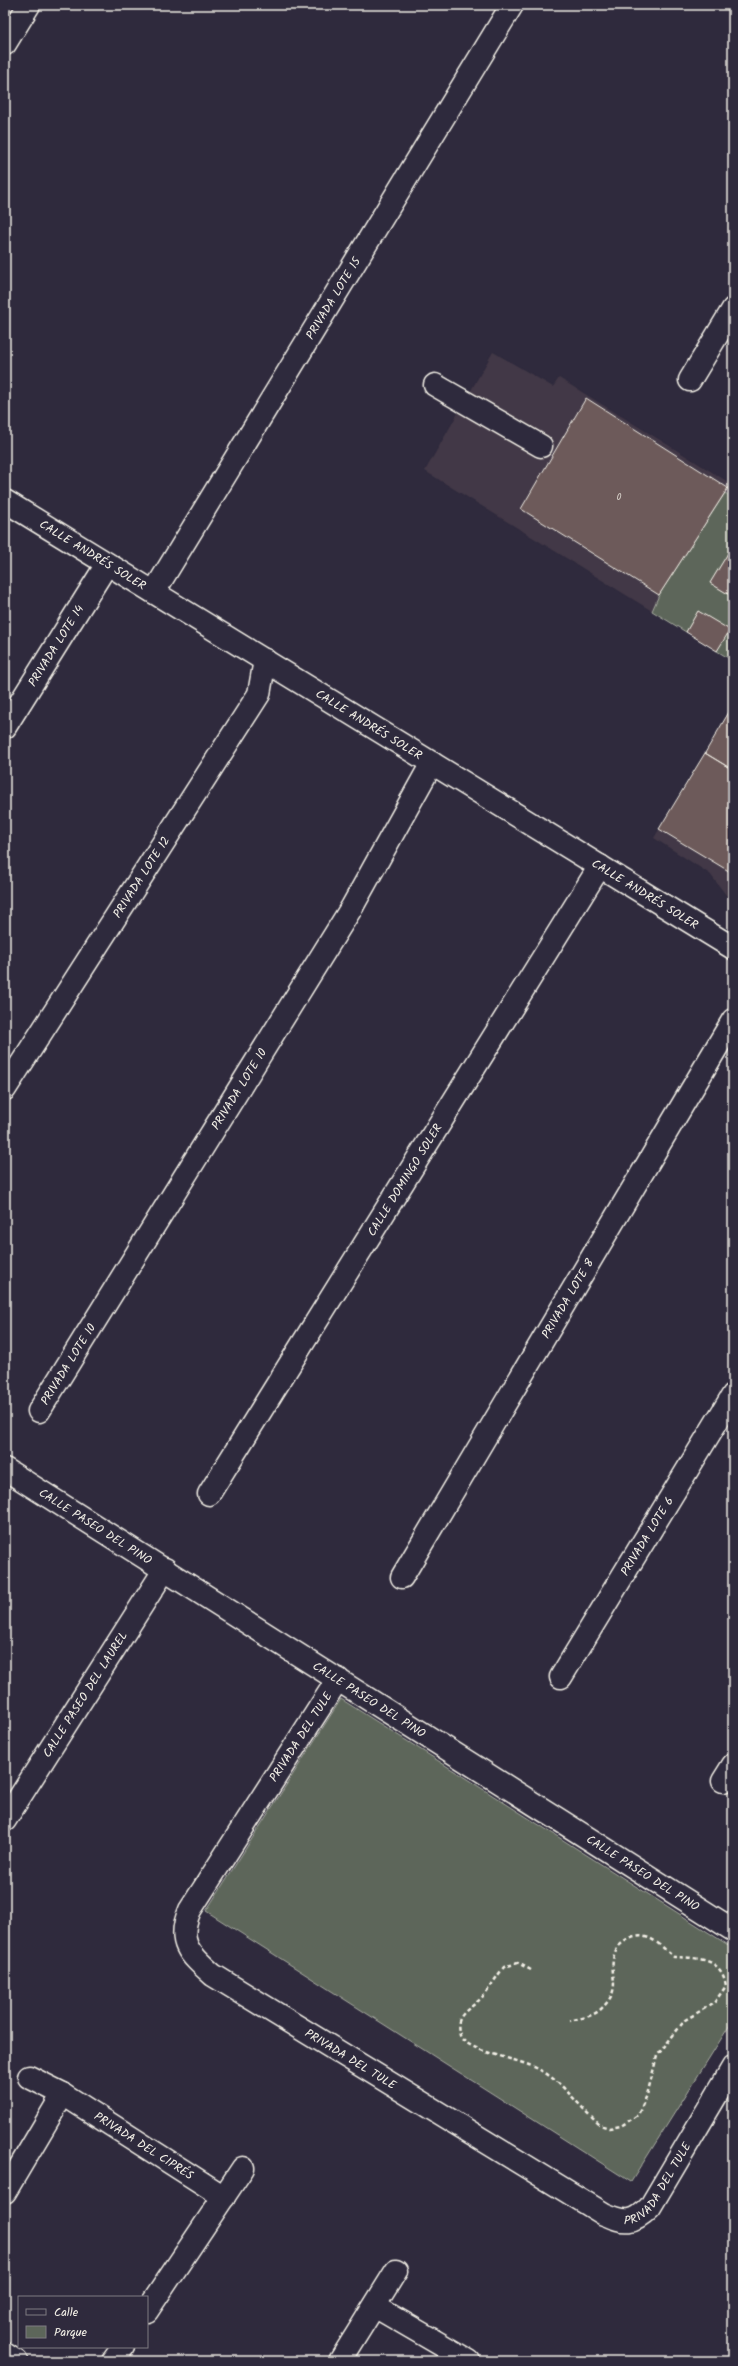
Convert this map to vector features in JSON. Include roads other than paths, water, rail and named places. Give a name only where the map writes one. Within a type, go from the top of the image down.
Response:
[{"type":"street","points":[[5,44],[29,5]]},
{"type":"street","name":"PRIVADA LOTE 15","points":[[154,592],[512,5]]},
{"type":"street","points":[[690,380],[733,309]]},
{"type":"street","points":[[435,385],[541,446]]},
{"type":"street","name":"CALLE ANDRÉS SOLER","points":[[5,501],[733,948]]},
{"type":"street","name":"PRIVADA LOTE 14","points":[[5,727],[107,564]]},
{"type":"street","name":"PRIVADA LOTE 12","points":[[5,1089],[259,694],[265,660]]},
{"type":"street","name":"PRIVADA LOTE 10","points":[[38,1411],[348,914],[432,763]]},
{"type":"street","name":"CALLE DOMINGO SOLER","points":[[209,1494],[600,866]]},
{"type":"street","name":"PRIVADA LOTE 8","points":[[402,1578],[733,1020]]},
{"type":"street","name":"PRIVADA LOTE 6","points":[[561,1677],[733,1395]]},
{"type":"street","name":"CALLE PASEO DEL PINO","points":[[5,1468],[733,1930]]},
{"type":"street","name":"CALLE PASEO DEL LAUREL","points":[[5,1820],[165,1569]]},
{"type":"street","name":"PRIVADA DEL TULE","points":[[338,1679],[190,1910],[183,1926],[184,1938],[193,1958],[213,1975],[604,2214],[622,2221],[638,2219],[650,2207],[733,2067]]},
{"type":"street","name":"PRIVADA DEL CIPRÉS","points":[[29,2077],[63,2094],[224,2197]]},
{"type":"street","points":[[5,2192],[63,2094]]},
{"type":"street","points":[[148,2310],[243,2168]]},
{"type":"street","points":[[340,2361],[376,2306],[396,2271]]},
{"type":"street","points":[[376,2306],[469,2361]]},
{"type":"street","points":[[113,2361],[122,2348]]},
{"type":"street","points":[[5,2354],[16,2361]]}]
